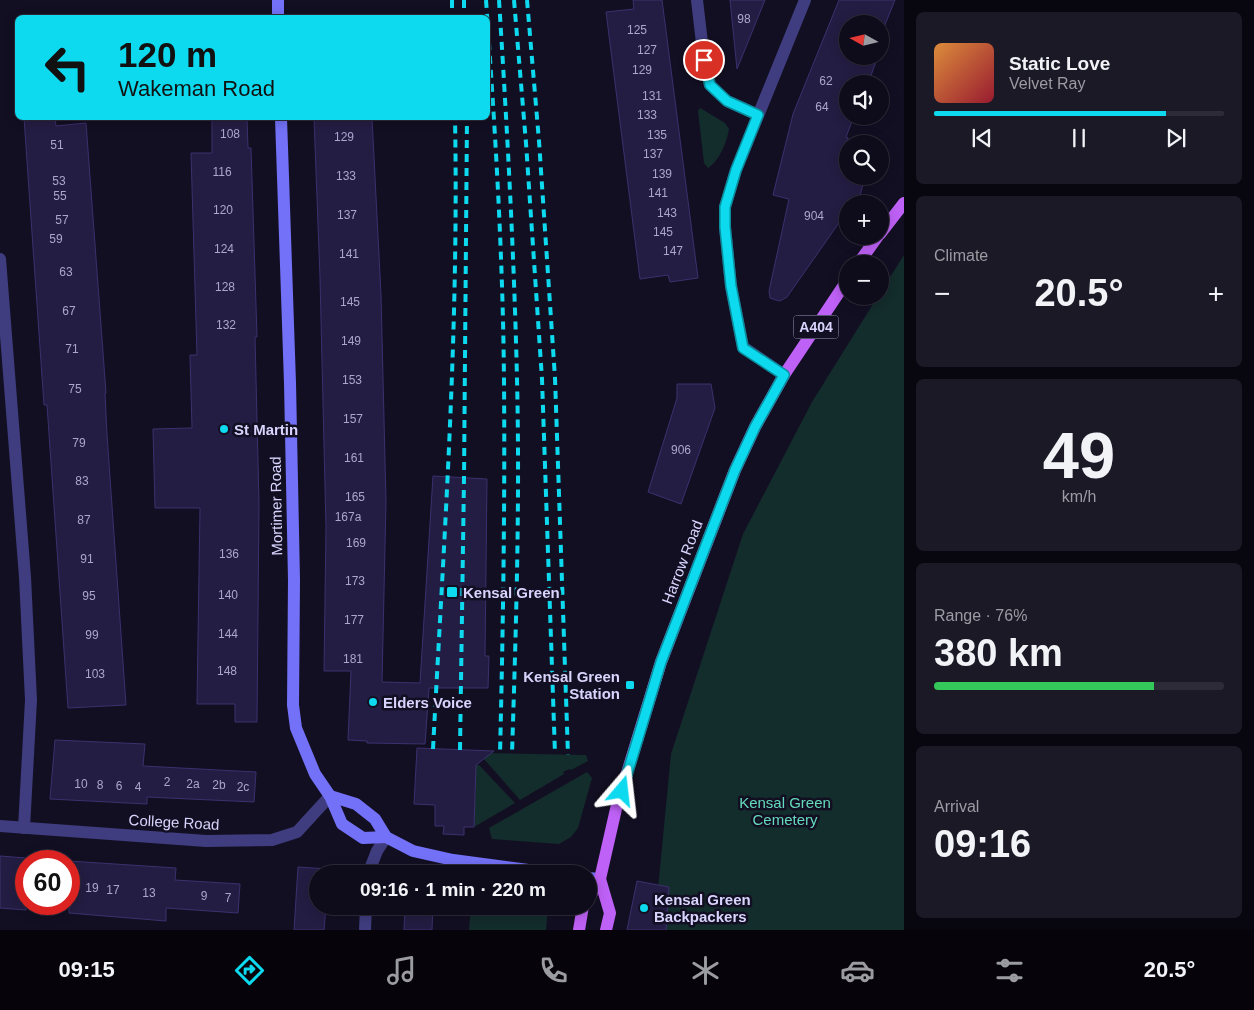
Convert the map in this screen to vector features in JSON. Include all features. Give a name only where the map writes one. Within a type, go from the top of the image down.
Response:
[{"type":"main road","points":[[278,0],[278,15]]},
{"type":"main road","name":"Mortimer Road","points":[[281,120],[294,580],[293,705],[296,728],[315,774],[330,796]]},
{"type":"main road","points":[[889,222],[904,203]]},
{"type":"main road","name":"Harrow Road","points":[[597,869],[661,662],[735,470],[755,427],[784,375],[839,292]]},
{"type":"main road","points":[[330,796],[342,824],[363,838],[386,837]]},
{"type":"main road","points":[[330,796],[356,804],[375,818],[386,837],[413,852],[491,865]]},
{"type":"main road","name":"Harrow Road","points":[[597,885],[610,913],[606,930]]},
{"type":"main road","points":[[579,930],[582,915]]},
{"type":"street","points":[[697,0],[704,60],[710,85],[727,101],[758,115]]},
{"type":"street","points":[[784,375],[743,348],[731,286],[725,227],[725,207],[736,170],[805,0]]},
{"type":"street","points":[[0,259],[25,577],[31,700],[24,828]]},
{"type":"street","name":"College Road","points":[[0,826],[206,840],[246,842],[272,840],[297,832],[330,796]]},
{"type":"street","points":[[372,865],[377,851],[386,837]]},
{"type":"street","points":[[365,930],[366,915]]},
{"type":"green space","points":[[700,108],[725,123],[729,129],[722,151],[716,161],[708,168],[704,163],[698,111]]},
{"type":"green space","name":"Kensal Green Cemetery","points":[[904,255],[904,930],[654,930],[671,754],[743,534],[812,402],[872,305],[889,305],[889,279]]},
{"type":"green space","points":[[484,753],[586,755],[588,761],[563,772],[564,774],[520,800],[484,759],[486,757]]},
{"type":"green space","points":[[470,764],[479,765],[515,803],[474,827],[476,778]]},
{"type":"green space","points":[[587,772],[592,778],[578,828],[571,837],[559,844],[492,839],[489,828]]},
{"type":"green space","points":[[470,915],[547,915],[546,930],[469,930]]},
{"type":"building","points":[[633,0],[662,0],[698,278],[670,282],[668,275],[640,279],[606,12],[634,9]]},
{"type":"building","points":[[730,0],[765,0],[737,69]]},
{"type":"building","points":[[839,0],[895,0],[889,15],[839,15],[839,65],[875,65],[871,75],[839,75],[839,125],[851,125],[847,135],[839,135],[839,185],[863,185],[860,195],[839,195],[839,223],[787,297],[780,301],[770,298],[769,291],[789,199],[773,195],[793,114]]},
{"type":"building","points":[[24,120],[55,120],[56,126],[86,123],[126,705],[68,708],[47,405],[44,405]]},
{"type":"building","points":[[212,120],[247,120],[248,148],[251,148],[257,337],[255,337],[259,503],[257,722],[235,722],[235,704],[197,704],[200,508],[155,508],[153,429],[192,428],[190,355],[197,355],[191,153],[212,153]]},
{"type":"building","points":[[314,120],[372,120],[381,295],[386,502],[382,682],[420,683],[433,476],[487,479],[485,656],[489,656],[488,688],[429,688],[425,744],[367,743],[367,741],[348,740],[351,671],[324,671],[326,528]]},
{"type":"building","points":[[677,384],[711,384],[715,408],[681,504],[648,492],[677,398]]},
{"type":"building","points":[[55,740],[145,744],[143,766],[256,772],[254,802],[147,797],[147,804],[50,799]]},
{"type":"building","points":[[417,748],[494,751],[476,765],[474,827],[464,827],[464,835],[443,834],[444,826],[435,826],[435,805],[414,804]]},
{"type":"building","points":[[0,856],[15,857],[15,909],[0,908]]},
{"type":"building","points":[[80,862],[176,868],[175,880],[240,884],[238,913],[166,908],[166,921],[80,914]]},
{"type":"building","points":[[298,867],[309,868],[309,915],[325,915],[324,930],[294,930]]},
{"type":"building","name":"Kensal Green Backpackers","points":[[637,881],[669,887],[666,930],[627,930]]},
{"type":"building","points":[[405,915],[433,915],[432,930],[404,930]]},
{"type":"railway","points":[[452,0],[452,15]]},
{"type":"railway","points":[[464,0],[464,15]]},
{"type":"railway","points":[[486,0],[487,15]]},
{"type":"railway","points":[[499,0],[512,236],[518,426],[517,566],[512,754]]},
{"type":"railway","points":[[514,0],[542,379],[555,754]]},
{"type":"railway","points":[[527,0],[539,141],[555,378],[568,755]]},
{"type":"railway","points":[[490,63],[498,191],[503,334],[504,522],[500,754]]},
{"type":"railway","points":[[433,749],[453,354],[456,197],[455,120]]},
{"type":"railway","points":[[460,750],[467,120]]},
{"type":"place","name":"St Martin","points":[[224,429]]},
{"type":"place","name":"Kensal Green","points":[[452,592]]},
{"type":"place","name":"Kensal Green Station","points":[[630,685]]},
{"type":"place","name":"Elders Voice","points":[[373,702]]},
{"type":"place","name":"Kensal Green Backpackers","points":[[644,908]]},
{"type":"route","points":[[622,791],[661,662],[735,470],[755,427],[784,375],[743,348],[731,286],[725,227],[725,207],[736,170],[758,115],[727,101],[710,85],[704,60]]}]
